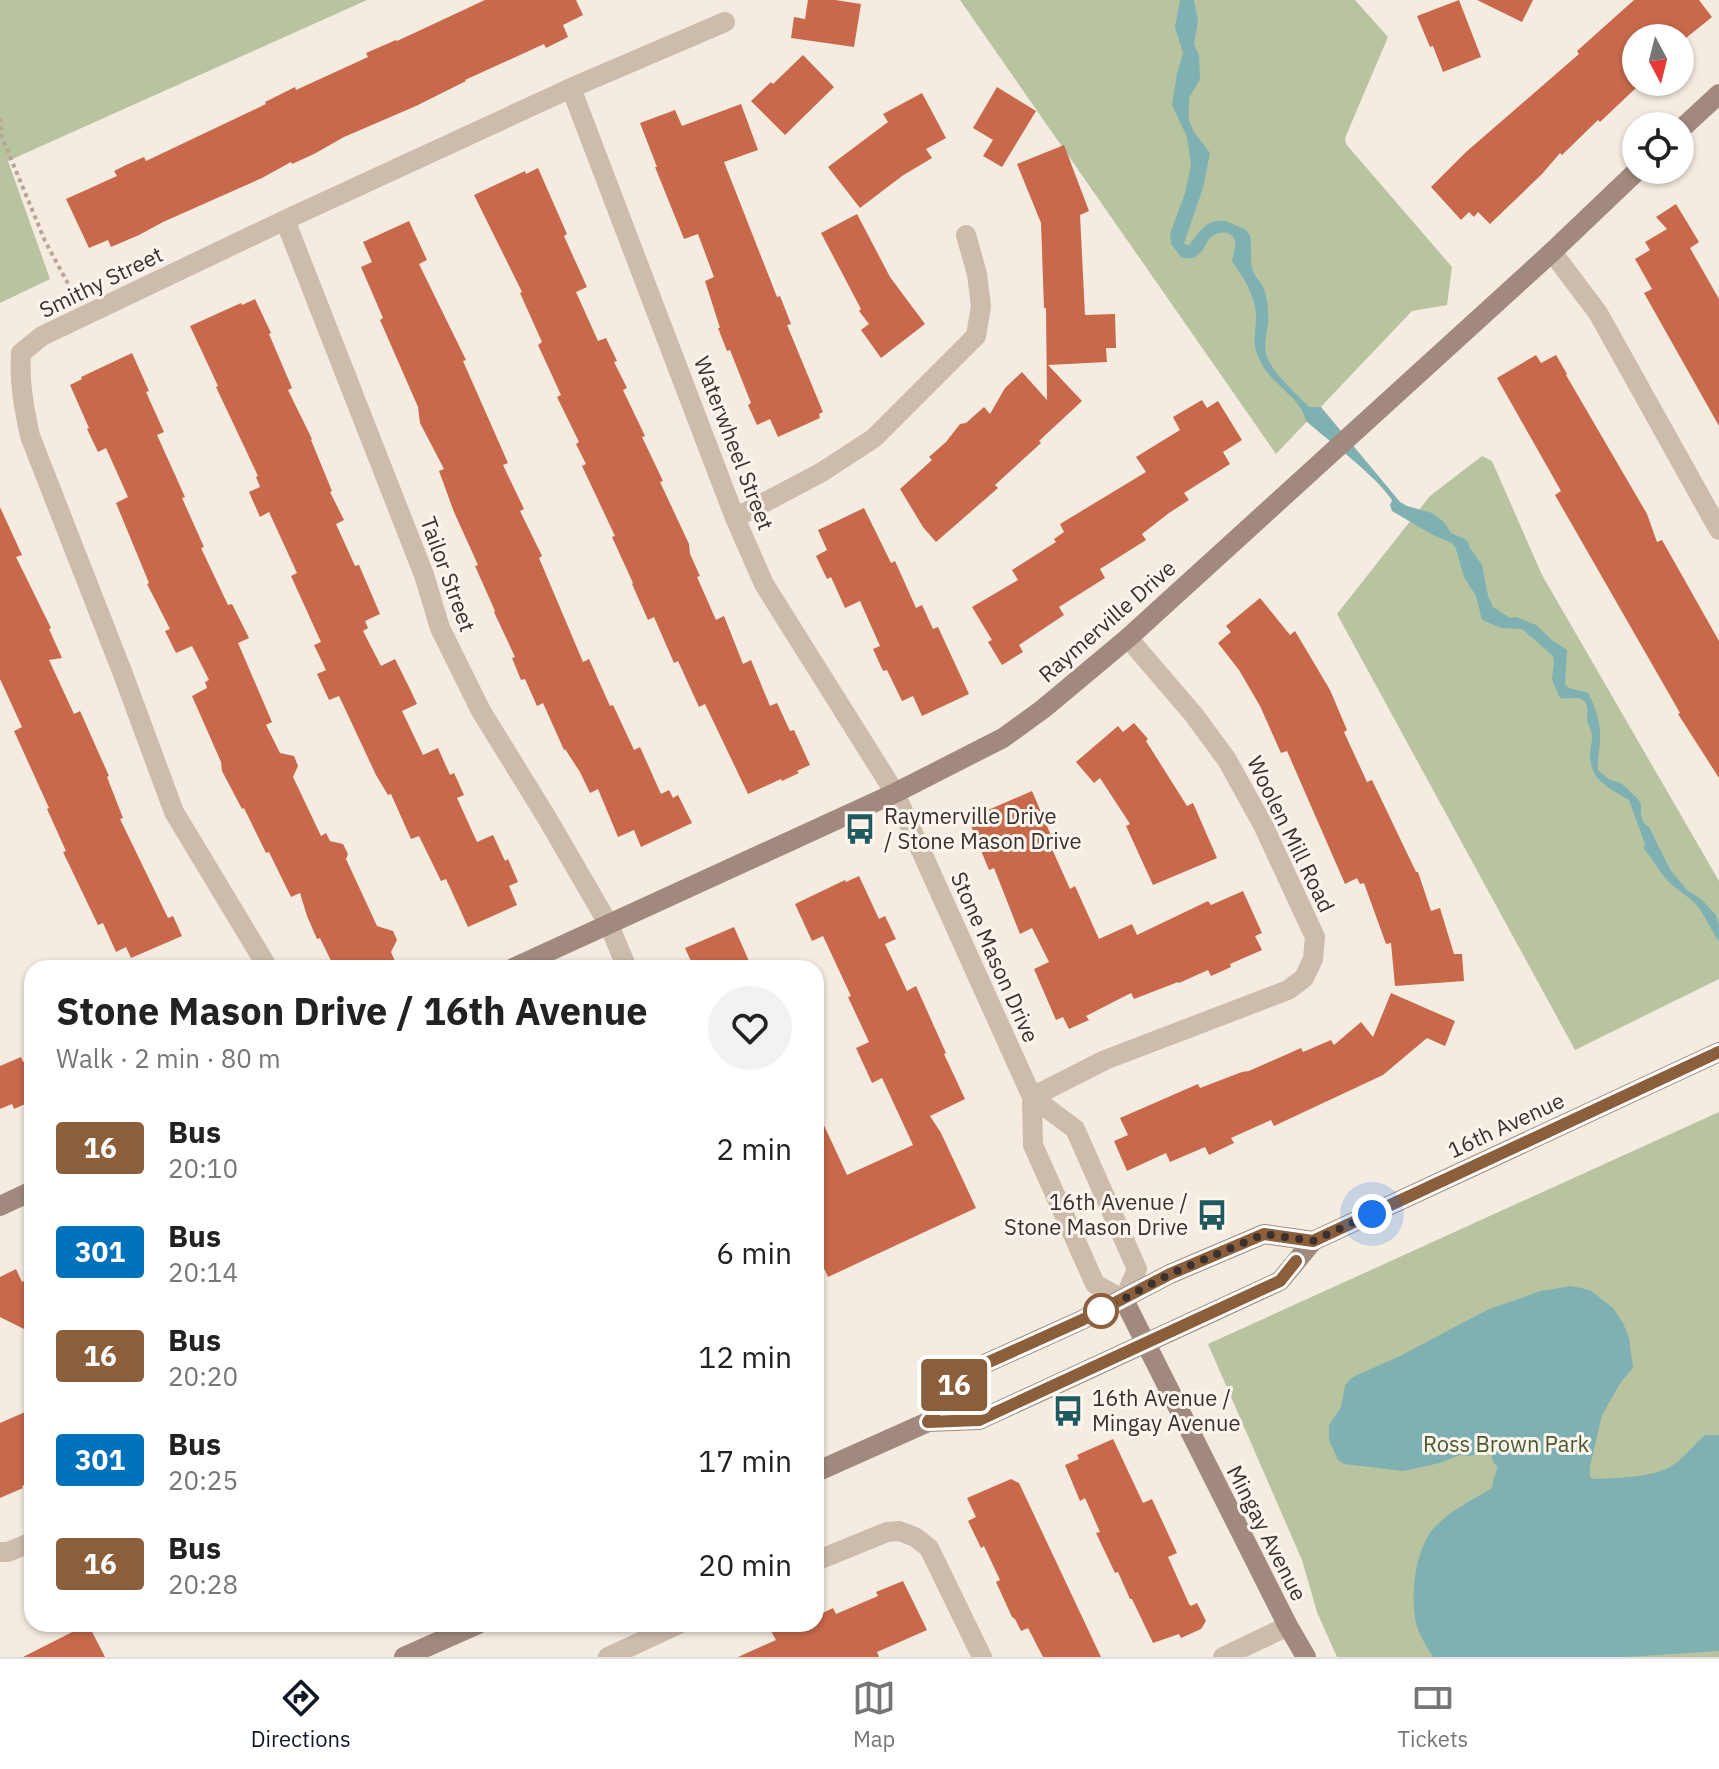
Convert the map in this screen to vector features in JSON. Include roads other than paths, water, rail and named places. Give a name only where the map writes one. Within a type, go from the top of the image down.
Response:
[{"type":"street","name":"Smithy Street","points":[[263,960],[174,812],[30,436],[23,403],[21,353],[42,336],[285,220],[571,88],[725,22]]},
{"type":"street","name":"Waterwheel Street","points":[[571,88],[735,518],[764,584],[895,793]]},
{"type":"street","points":[[1694,117],[1719,94]]},
{"type":"street","name":"Raymerville Drive","points":[[531,960],[895,793],[1003,738],[1128,638],[1623,184]]},
{"type":"street","name":"Tailor Street","points":[[285,220],[424,575],[440,628],[481,711],[609,925],[624,960]]},
{"type":"street","points":[[735,518],[822,472],[874,438],[976,336],[981,306],[977,274],[966,235]]},
{"type":"street","points":[[1552,252],[1598,313],[1719,530]]},
{"type":"street","name":"Woolen Mill Road","points":[[1032,1097],[1105,1060],[1288,990],[1304,978],[1313,959],[1315,937],[1263,825],[1227,760],[1194,715],[1128,638]]},
{"type":"street","name":"Stone Mason Drive","points":[[895,793],[1032,1097],[1033,1145],[1095,1284],[1124,1300],[1137,1269],[1075,1129],[1032,1097]]},
{"type":"street","name":"16th Avenue","points":[[824,1468],[928,1422],[979,1420],[1280,1281],[1313,1241],[1719,1052]]},
{"type":"street","points":[[0,1206],[24,1195]]},
{"type":"street","points":[[928,1422],[960,1375],[1124,1300],[1170,1274],[1264,1234],[1313,1241]]},
{"type":"street","name":"Mingay Avenue","points":[[1124,1300],[1306,1657]]},
{"type":"street","points":[[824,1558],[887,1532],[899,1531],[915,1537],[929,1548],[982,1657]]},
{"type":"street","points":[[0,1552],[24,1545]]},
{"type":"street","points":[[1223,1657],[1288,1626]]},
{"type":"street","points":[[404,1657],[460,1632]]},
{"type":"street","points":[[608,1657],[662,1632]]},
{"type":"water","points":[[1180,0],[1194,0],[1198,21],[1194,44],[1199,55],[1200,79],[1189,98],[1189,121],[1210,153],[1203,188],[1184,243],[1189,246],[1212,222],[1225,221],[1248,232],[1253,271],[1267,299],[1265,349],[1273,368],[1309,407],[1321,407],[1400,502],[1432,513],[1444,522],[1451,533],[1468,542],[1482,565],[1493,607],[1510,618],[1516,617],[1536,625],[1567,650],[1565,684],[1588,693],[1598,717],[1598,770],[1610,780],[1621,783],[1638,799],[1643,822],[1649,827],[1671,871],[1716,915],[1719,941],[1702,912],[1666,879],[1644,849],[1645,844],[1629,800],[1597,778],[1591,764],[1592,735],[1587,705],[1578,698],[1560,698],[1552,680],[1553,656],[1522,629],[1501,628],[1482,620],[1476,596],[1464,577],[1452,543],[1392,511],[1392,500],[1384,490],[1306,421],[1297,403],[1266,370],[1255,346],[1256,313],[1253,299],[1232,261],[1235,247],[1232,235],[1224,232],[1216,234],[1197,256],[1191,258],[1181,257],[1171,244],[1170,234],[1185,193],[1191,165],[1187,137],[1172,105],[1183,53],[1175,27]]},
{"type":"water","points":[[1571,1286],[1590,1290],[1613,1308],[1629,1338],[1633,1368],[1602,1415],[1590,1477],[1625,1477],[1658,1472],[1676,1463],[1705,1435],[1719,1435],[1719,1651],[1626,1657],[1433,1657],[1419,1632],[1414,1612],[1414,1586],[1423,1547],[1441,1521],[1492,1488],[1498,1467],[1493,1462],[1491,1452],[1484,1450],[1471,1456],[1460,1455],[1403,1471],[1344,1464],[1338,1460],[1329,1440],[1329,1425],[1341,1407],[1345,1385],[1353,1377],[1487,1310],[1541,1291]]},
{"type":"place","name":"Raymerville Drive / Stone Mason Drive","points":[[860,829]]},
{"type":"place","name":"16th Avenue / Stone Mason Drive","points":[[1212,1215]]},
{"type":"place","name":"16th Avenue / Mingay Avenue","points":[[1068,1411]]},
{"type":"park label","name":"Ross Brown Park","points":[[1506,1444]]}]
